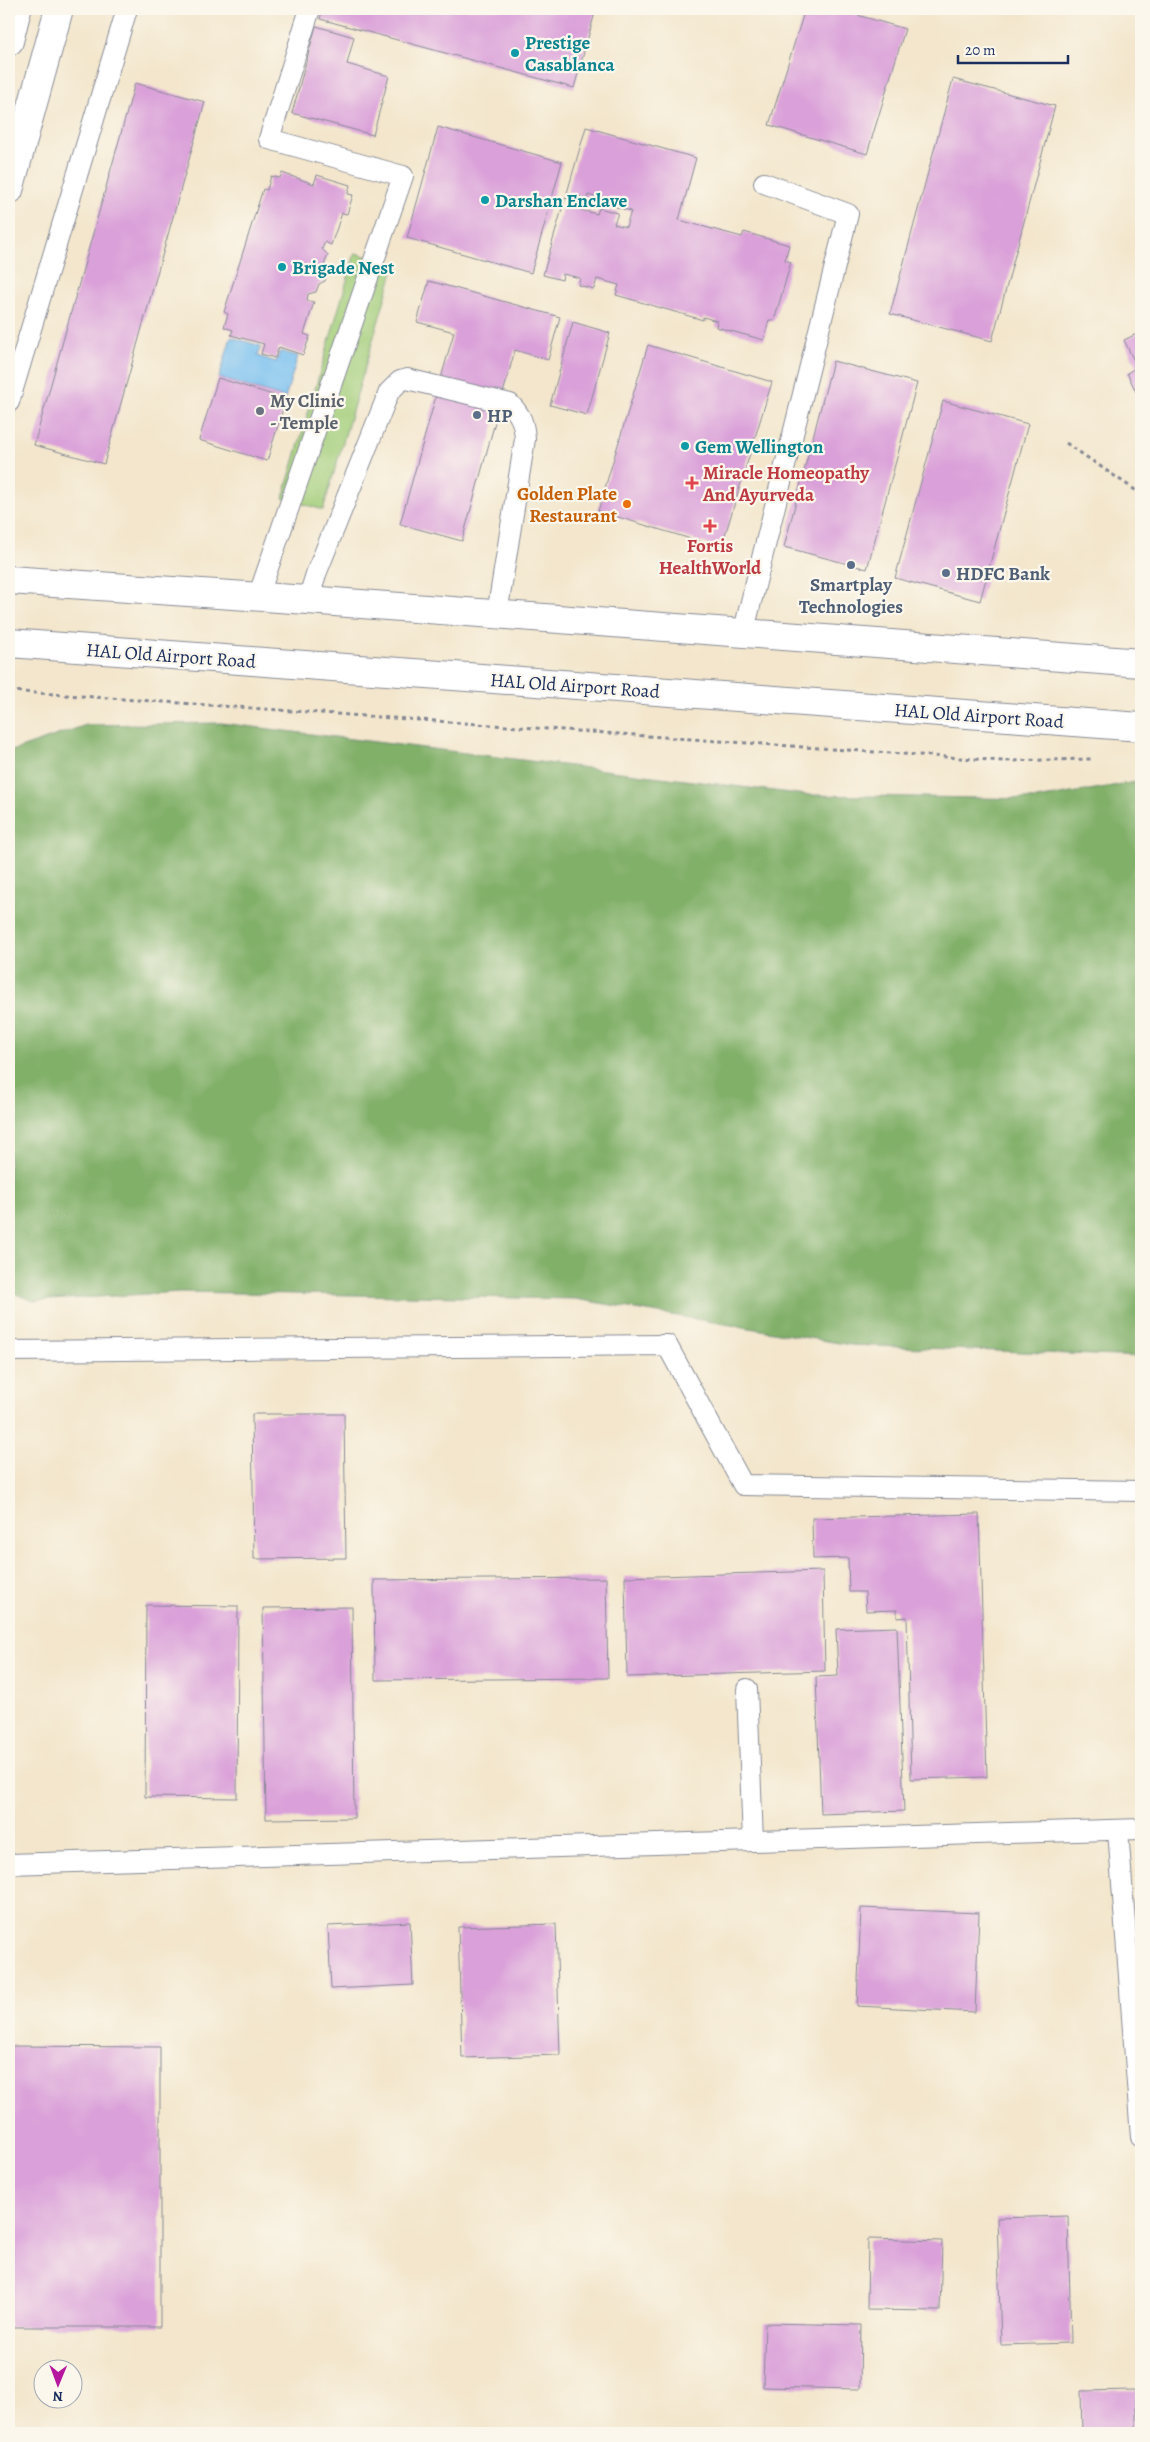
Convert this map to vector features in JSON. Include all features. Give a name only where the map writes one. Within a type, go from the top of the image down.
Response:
[{"type":"main road","points":[[9,41],[17,9]]},
{"type":"main road","points":[[9,190],[59,9]]},
{"type":"main road","points":[[9,580],[258,596],[1141,663]]},
{"type":"main road","name":"HAL Old Airport Road","points":[[9,642],[1141,727]]},
{"type":"lane","points":[[9,402],[127,9]]},
{"type":"lane","points":[[258,596],[403,176],[269,139],[310,9]]},
{"type":"lane","points":[[743,634],[848,214],[764,183]]},
{"type":"lane","points":[[308,600],[316,574],[389,392],[400,381],[407,379],[510,404],[520,414],[524,424],[525,439],[496,614]]},
{"type":"lane","points":[[9,1351],[667,1345],[743,1484],[1141,1491]]},
{"type":"lane","points":[[747,1689],[753,1841]]},
{"type":"lane","points":[[9,1864],[1141,1829]]},
{"type":"lane","points":[[1118,1830],[1141,2137]]},
{"type":"path","points":[[1066,443],[1141,494]]},
{"type":"path","points":[[9,691],[993,760],[1070,761]]},
{"type":"green space","points":[[355,253],[395,265],[323,510],[283,498]]},
{"type":"green space","points":[[221,723],[807,795],[1037,799],[1141,781],[1141,1357],[851,1345],[575,1299],[180,1292],[33,1301],[14,1293],[9,1287],[9,752],[86,725]]},
{"type":"water","points":[[231,337],[261,346],[258,356],[276,362],[280,351],[298,356],[285,398],[219,378]]},
{"type":"building","name":"Prestige Casablanca","points":[[323,9],[596,9],[574,88],[320,19]]},
{"type":"building","points":[[805,9],[837,9],[905,29],[867,154],[769,125]]},
{"type":"building","points":[[316,26],[354,37],[347,64],[389,76],[373,135],[292,113]]},
{"type":"building","points":[[953,79],[1055,106],[992,341],[890,314]]},
{"type":"building","points":[[135,83],[205,102],[104,464],[34,445]]},
{"type":"building","name":"Darshan Enclave","points":[[438,127],[562,162],[531,273],[407,238]]},
{"type":"building","points":[[586,127],[696,158],[679,220],[742,237],[744,232],[789,245],[785,260],[791,262],[774,321],[769,320],[764,340],[716,327],[717,321],[703,317],[703,320],[616,295],[619,285],[597,279],[594,289],[578,285],[580,278],[563,274],[562,280],[543,275],[565,198],[583,203],[581,210],[597,214],[599,208],[618,213],[614,224],[626,227],[631,211],[605,204],[607,200],[588,195],[587,199],[567,193]]},
{"type":"building","name":"Brigade Nest","points":[[282,173],[314,184],[317,175],[350,185],[348,194],[353,195],[347,214],[342,213],[331,245],[325,242],[322,249],[328,255],[324,265],[328,270],[325,281],[319,284],[316,292],[308,294],[307,301],[314,302],[304,334],[310,336],[303,355],[279,347],[275,358],[261,354],[264,344],[231,335],[233,330],[224,327],[228,314],[224,312],[263,189],[267,190],[271,176],[280,178]]},
{"type":"building","points":[[429,281],[560,317],[548,360],[515,350],[462,541],[400,524],[454,332],[417,322]]},
{"type":"building","points":[[573,322],[610,333],[587,415],[550,405]]},
{"type":"building","points":[[1141,332],[1141,402],[1127,373],[1137,367],[1124,340]]},
{"type":"building","name":"Gem Wellington","points":[[648,345],[772,382],[721,548],[598,511]]},
{"type":"building","points":[[833,361],[917,383],[867,569],[784,547]]},
{"type":"building","points":[[218,378],[286,399],[267,461],[199,440]]},
{"type":"building","points":[[943,401],[1028,424],[980,601],[895,578]]},
{"type":"building","points":[[252,1414],[344,1414],[346,1558],[254,1559]]},
{"type":"building","points":[[979,1514],[987,1777],[911,1779],[907,1617],[897,1618],[897,1610],[866,1611],[865,1592],[849,1592],[848,1558],[813,1559],[812,1518]]},
{"type":"building","points":[[823,1571],[825,1671],[627,1677],[625,1577]]},
{"type":"building","points":[[606,1578],[608,1678],[375,1680],[374,1580]]},
{"type":"building","points":[[146,1605],[238,1606],[237,1798],[145,1797]]},
{"type":"building","points":[[352,1607],[354,1818],[266,1819],[263,1608]]},
{"type":"building","points":[[897,1627],[904,1811],[821,1814],[816,1677],[838,1676],[836,1629]]},
{"type":"building","points":[[861,1908],[979,1913],[975,2012],[857,2006]]},
{"type":"building","points":[[410,1922],[413,1985],[331,1989],[328,1926]]},
{"type":"building","points":[[556,1924],[560,2055],[462,2058],[458,1927]]},
{"type":"building","points":[[9,2046],[160,2047],[160,2327],[9,2327]]},
{"type":"building","points":[[1068,2216],[1071,2343],[1001,2345],[997,2218]]},
{"type":"building","points":[[868,2239],[942,2241],[940,2311],[867,2310]]},
{"type":"building","points":[[765,2323],[861,2325],[860,2389],[763,2387]]},
{"type":"building","points":[[1136,2390],[1136,2433],[1082,2433],[1081,2391]]},
{"type":"place","name":"Prestige Casablanca","points":[[515,53]]},
{"type":"place","name":"Darshan Enclave","points":[[485,200]]},
{"type":"place","name":"Brigade Nest","points":[[282,267]]},
{"type":"place","name":"My Clinic - Temple","points":[[260,411]]},
{"type":"place","name":"HP","points":[[477,415]]},
{"type":"place","name":"Gem Wellington","points":[[685,446]]},
{"type":"place","name":"Miracle Homeopathy And Ayurveda","points":[[692,483]]},
{"type":"place","name":"Golden Plate Restaurant","points":[[627,504]]},
{"type":"place","name":"Fortis HealthWorld","points":[[710,526]]},
{"type":"place","name":"Smartplay Technologies","points":[[851,565]]},
{"type":"place","name":"HDFC Bank","points":[[946,573]]}]
